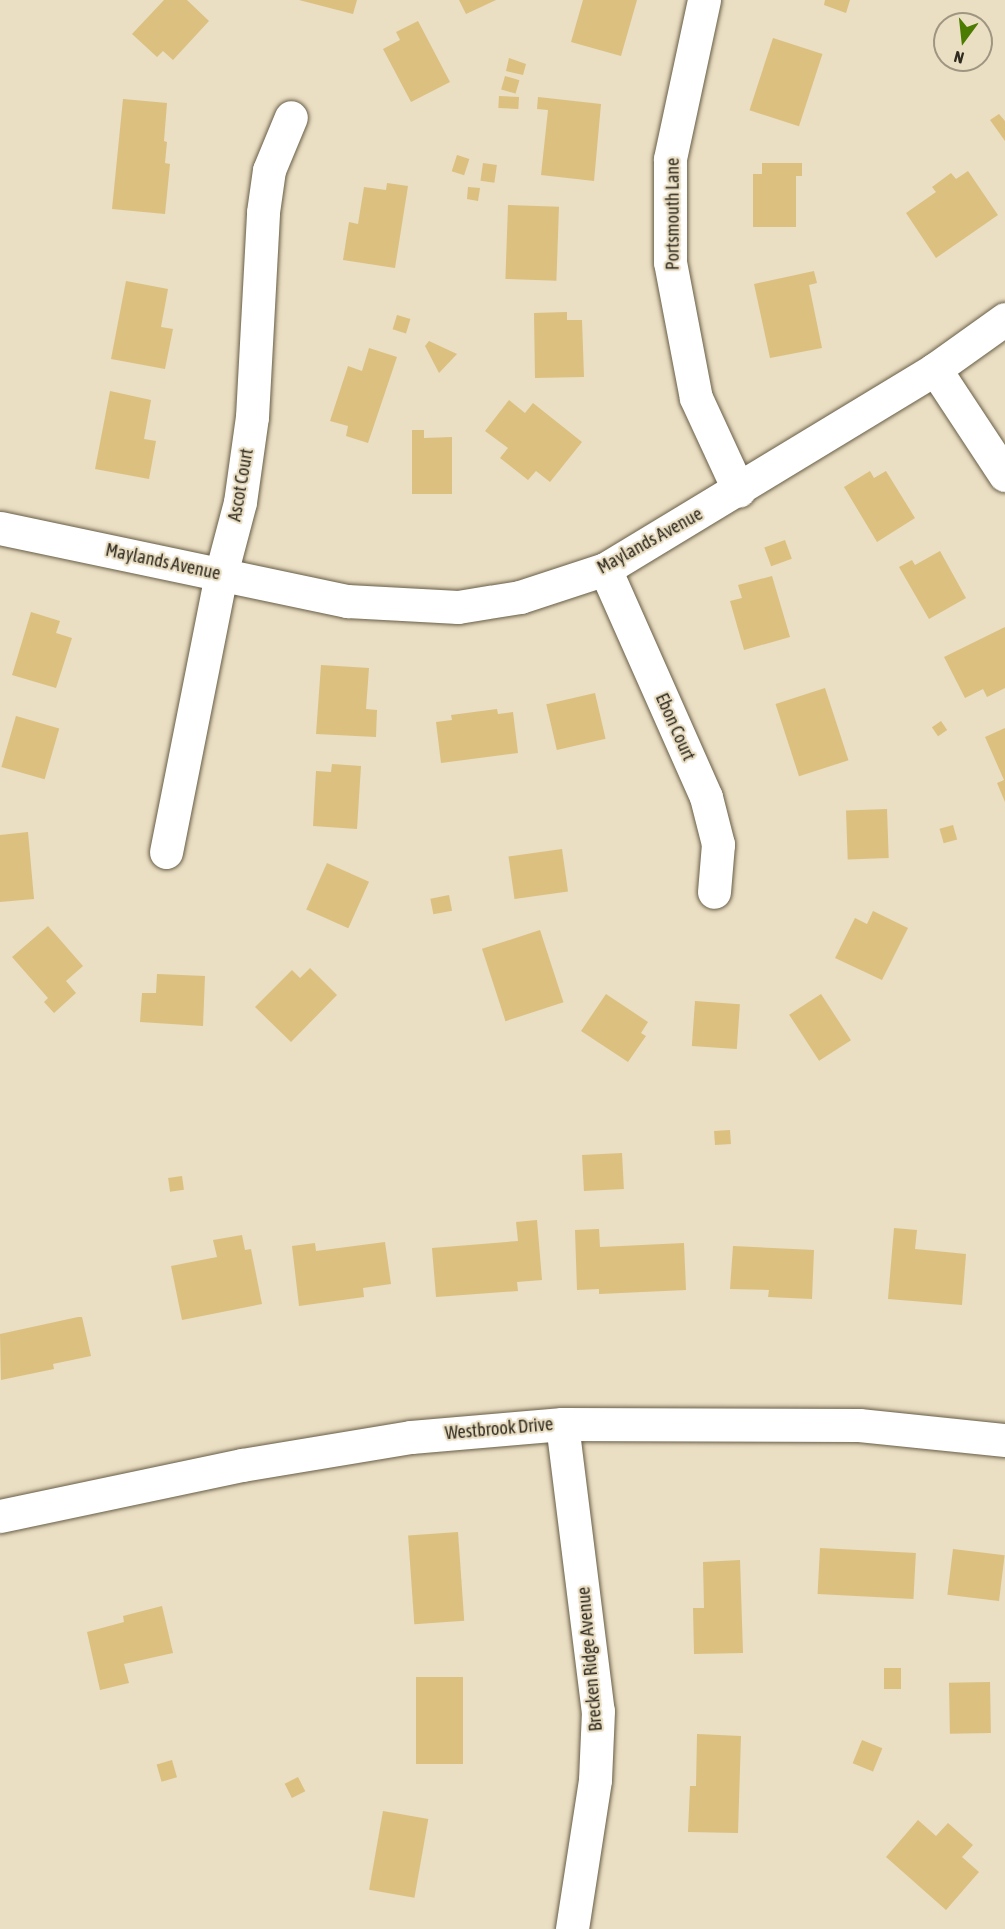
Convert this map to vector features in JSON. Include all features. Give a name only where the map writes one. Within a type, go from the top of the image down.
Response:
[{"type":"street","name":"Portsmouth Lane","points":[[704,0],[670,159],[670,262],[696,398],[739,491]]},
{"type":"street","name":"Ascot Court","points":[[166,852],[221,574],[240,502],[252,417],[263,212],[269,170],[291,117]]},
{"type":"street","name":"Maylands Avenue","points":[[0,528],[347,601],[458,607],[520,597],[604,569],[739,491],[934,369],[1005,320]]},
{"type":"street","points":[[934,369],[1005,475]]},
{"type":"street","name":"Ebon Court","points":[[604,569],[706,797],[718,844],[714,892]]},
{"type":"street","name":"Westbrook Drive","points":[[0,1516],[264,1461],[411,1437],[562,1424],[859,1425],[1005,1440]]},
{"type":"street","name":"Brecken Ridge Avenue","points":[[562,1424],[598,1711],[595,1780],[572,1929]]},
{"type":"building","points":[[164,0],[187,0],[209,21],[173,60],[163,51],[157,57],[132,34]]},
{"type":"building","points":[[299,0],[357,0],[353,14]]},
{"type":"building","points":[[459,0],[496,0],[466,14]]},
{"type":"building","points":[[583,0],[637,0],[621,56],[571,42]]},
{"type":"building","points":[[825,0],[850,0],[846,13],[824,5]]},
{"type":"building","points":[[418,21],[450,82],[411,102],[383,49],[400,40],[396,32]]},
{"type":"building","points":[[773,38],[822,54],[799,126],[750,110]]},
{"type":"building","points":[[509,58],[526,64],[523,75],[506,71]]},
{"type":"building","points":[[505,76],[519,80],[516,94],[501,89]]},
{"type":"building","points":[[499,96],[519,97],[518,109],[498,108]]},
{"type":"building","points":[[538,97],[601,104],[594,181],[541,175],[548,110],[537,109]]},
{"type":"building","points":[[123,99],[167,103],[165,163],[170,164],[165,214],[112,209]]},
{"type":"building","points":[[999,114],[1005,121],[1005,141],[990,120]]},
{"type":"building","points":[[457,155],[469,159],[464,175],[452,171]]},
{"type":"building","points":[[483,163],[497,165],[494,183],[480,181]]},
{"type":"building","points":[[762,163],[802,163],[802,176],[796,176],[796,227],[753,227],[753,174],[762,174]]},
{"type":"building","points":[[968,171],[998,215],[936,258],[906,213],[936,192],[932,187],[951,173],[956,179]]},
{"type":"building","points":[[387,183],[408,186],[395,268],[343,260],[349,222],[358,224],[364,187],[386,190]]},
{"type":"building","points":[[468,187],[480,188],[478,201],[467,199]]},
{"type":"building","points":[[508,205],[559,207],[556,281],[505,279]]},
{"type":"building","points":[[814,271],[817,283],[809,285],[822,348],[770,358],[754,284]]},
{"type":"building","points":[[126,281],[168,289],[161,327],[173,329],[165,369],[111,359]]},
{"type":"building","points":[[567,312],[567,320],[582,320],[584,377],[535,378],[534,313]]},
{"type":"building","points":[[397,315],[410,319],[406,333],[393,329]]},
{"type":"building","points":[[429,341],[457,354],[439,373],[425,346]]},
{"type":"building","points":[[369,348],[397,357],[368,443],[346,436],[348,426],[330,421],[348,366],[362,371]]},
{"type":"building","points":[[110,391],[151,400],[144,439],[156,441],[149,479],[95,469]]},
{"type":"building","points":[[509,400],[525,413],[533,403],[582,442],[550,482],[536,471],[528,480],[500,458],[508,448],[485,431]]},
{"type":"building","points":[[412,430],[424,430],[424,438],[452,437],[452,494],[412,494]]},
{"type":"building","points":[[870,471],[874,478],[886,471],[915,518],[877,542],[844,487]]},
{"type":"building","points":[[785,540],[792,559],[771,566],[764,548]]},
{"type":"building","points":[[940,551],[966,598],[929,619],[899,567],[912,560],[915,565]]},
{"type":"building","points":[[772,576],[790,637],[744,650],[730,601],[742,598],[738,585]]},
{"type":"building","points":[[31,612],[60,621],[56,633],[72,638],[56,688],[12,675]]},
{"type":"building","points":[[1005,627],[1005,688],[987,697],[983,689],[965,698],[944,657]]},
{"type":"building","points":[[321,665],[369,668],[366,709],[377,710],[376,737],[316,734]]},
{"type":"building","points":[[825,688],[848,760],[799,776],[776,704]]},
{"type":"building","points":[[595,693],[606,739],[557,750],[546,704]]},
{"type":"building","points":[[497,709],[498,714],[513,712],[518,753],[441,763],[436,722],[452,720],[451,715]]},
{"type":"building","points":[[16,716],[59,728],[45,779],[1,767]]},
{"type":"building","points":[[941,721],[947,730],[938,736],[932,727]]},
{"type":"building","points":[[1005,728],[1005,802],[997,783],[1004,780],[985,737]]},
{"type":"building","points":[[332,764],[361,766],[357,829],[313,826],[316,771],[331,772]]},
{"type":"building","points":[[887,809],[889,858],[848,859],[846,810]]},
{"type":"building","points":[[953,825],[957,839],[944,843],[940,829]]},
{"type":"building","points":[[28,832],[34,899],[0,902],[0,835]]},
{"type":"building","points":[[562,849],[568,892],[515,899],[509,857]]},
{"type":"building","points":[[327,863],[369,882],[348,928],[306,910]]},
{"type":"building","points":[[449,895],[452,911],[433,914],[430,899]]},
{"type":"building","points":[[873,911],[908,928],[882,980],[835,958],[855,918],[867,924]]},
{"type":"building","points":[[48,926],[83,966],[66,981],[76,993],[54,1013],[44,1002],[48,998],[12,957]]},
{"type":"building","points":[[540,930],[563,1002],[505,1021],[482,949]]},
{"type":"building","points":[[310,968],[337,995],[291,1042],[255,1007],[292,970],[300,978]]},
{"type":"building","points":[[157,974],[205,976],[203,1026],[140,1022],[142,993],[156,993]]},
{"type":"building","points":[[606,994],[648,1022],[641,1033],[646,1036],[628,1062],[581,1031]]},
{"type":"building","points":[[821,994],[851,1040],[819,1061],[789,1015]]},
{"type":"building","points":[[695,1001],[740,1004],[737,1049],[692,1046]]},
{"type":"building","points":[[730,1130],[731,1144],[715,1145],[714,1131]]},
{"type":"building","points":[[622,1153],[624,1189],[584,1191],[582,1155]]},
{"type":"building","points":[[182,1176],[184,1190],[170,1192],[168,1178]]},
{"type":"building","points":[[537,1220],[542,1280],[517,1282],[518,1291],[436,1297],[432,1248],[518,1241],[516,1222]]},
{"type":"building","points":[[894,1228],[917,1230],[915,1249],[966,1254],[962,1305],[888,1299]]},
{"type":"building","points":[[599,1229],[600,1247],[684,1243],[686,1290],[599,1294],[599,1289],[577,1290],[575,1230]]},
{"type":"building","points":[[242,1235],[245,1250],[251,1249],[262,1304],[182,1320],[171,1266],[217,1257],[213,1240]]},
{"type":"building","points":[[385,1242],[391,1284],[363,1288],[364,1297],[299,1306],[292,1246],[315,1243],[316,1251]]},
{"type":"building","points":[[733,1246],[814,1250],[812,1299],[768,1297],[769,1290],[730,1289]]},
{"type":"building","points":[[82,1317],[91,1356],[53,1364],[54,1369],[1,1380],[0,1334]]},
{"type":"building","points":[[458,1532],[464,1621],[414,1624],[408,1535]]},
{"type":"building","points":[[820,1548],[916,1553],[913,1599],[818,1594]]},
{"type":"building","points":[[953,1549],[1005,1555],[999,1601],[947,1595]]},
{"type":"building","points":[[740,1560],[743,1653],[694,1654],[693,1608],[704,1608],[703,1562]]},
{"type":"building","points":[[162,1606],[173,1653],[124,1664],[129,1683],[100,1690],[87,1632],[124,1622],[123,1616]]},
{"type":"building","points":[[884,1668],[901,1668],[901,1689],[884,1689]]},
{"type":"building","points":[[416,1677],[463,1677],[463,1764],[416,1764]]},
{"type":"building","points":[[990,1682],[991,1733],[950,1734],[949,1683]]},
{"type":"building","points":[[697,1734],[741,1736],[738,1833],[688,1832],[690,1786],[696,1786]]},
{"type":"building","points":[[862,1740],[882,1748],[873,1771],[853,1763]]},
{"type":"building","points":[[172,1760],[177,1777],[162,1782],[157,1764]]},
{"type":"building","points":[[298,1777],[305,1791],[292,1798],[285,1784]]},
{"type":"building","points":[[383,1811],[428,1819],[414,1898],[369,1890]]},
{"type":"building","points":[[918,1820],[936,1836],[948,1823],[973,1845],[962,1857],[979,1872],[946,1910],[886,1857]]}]
